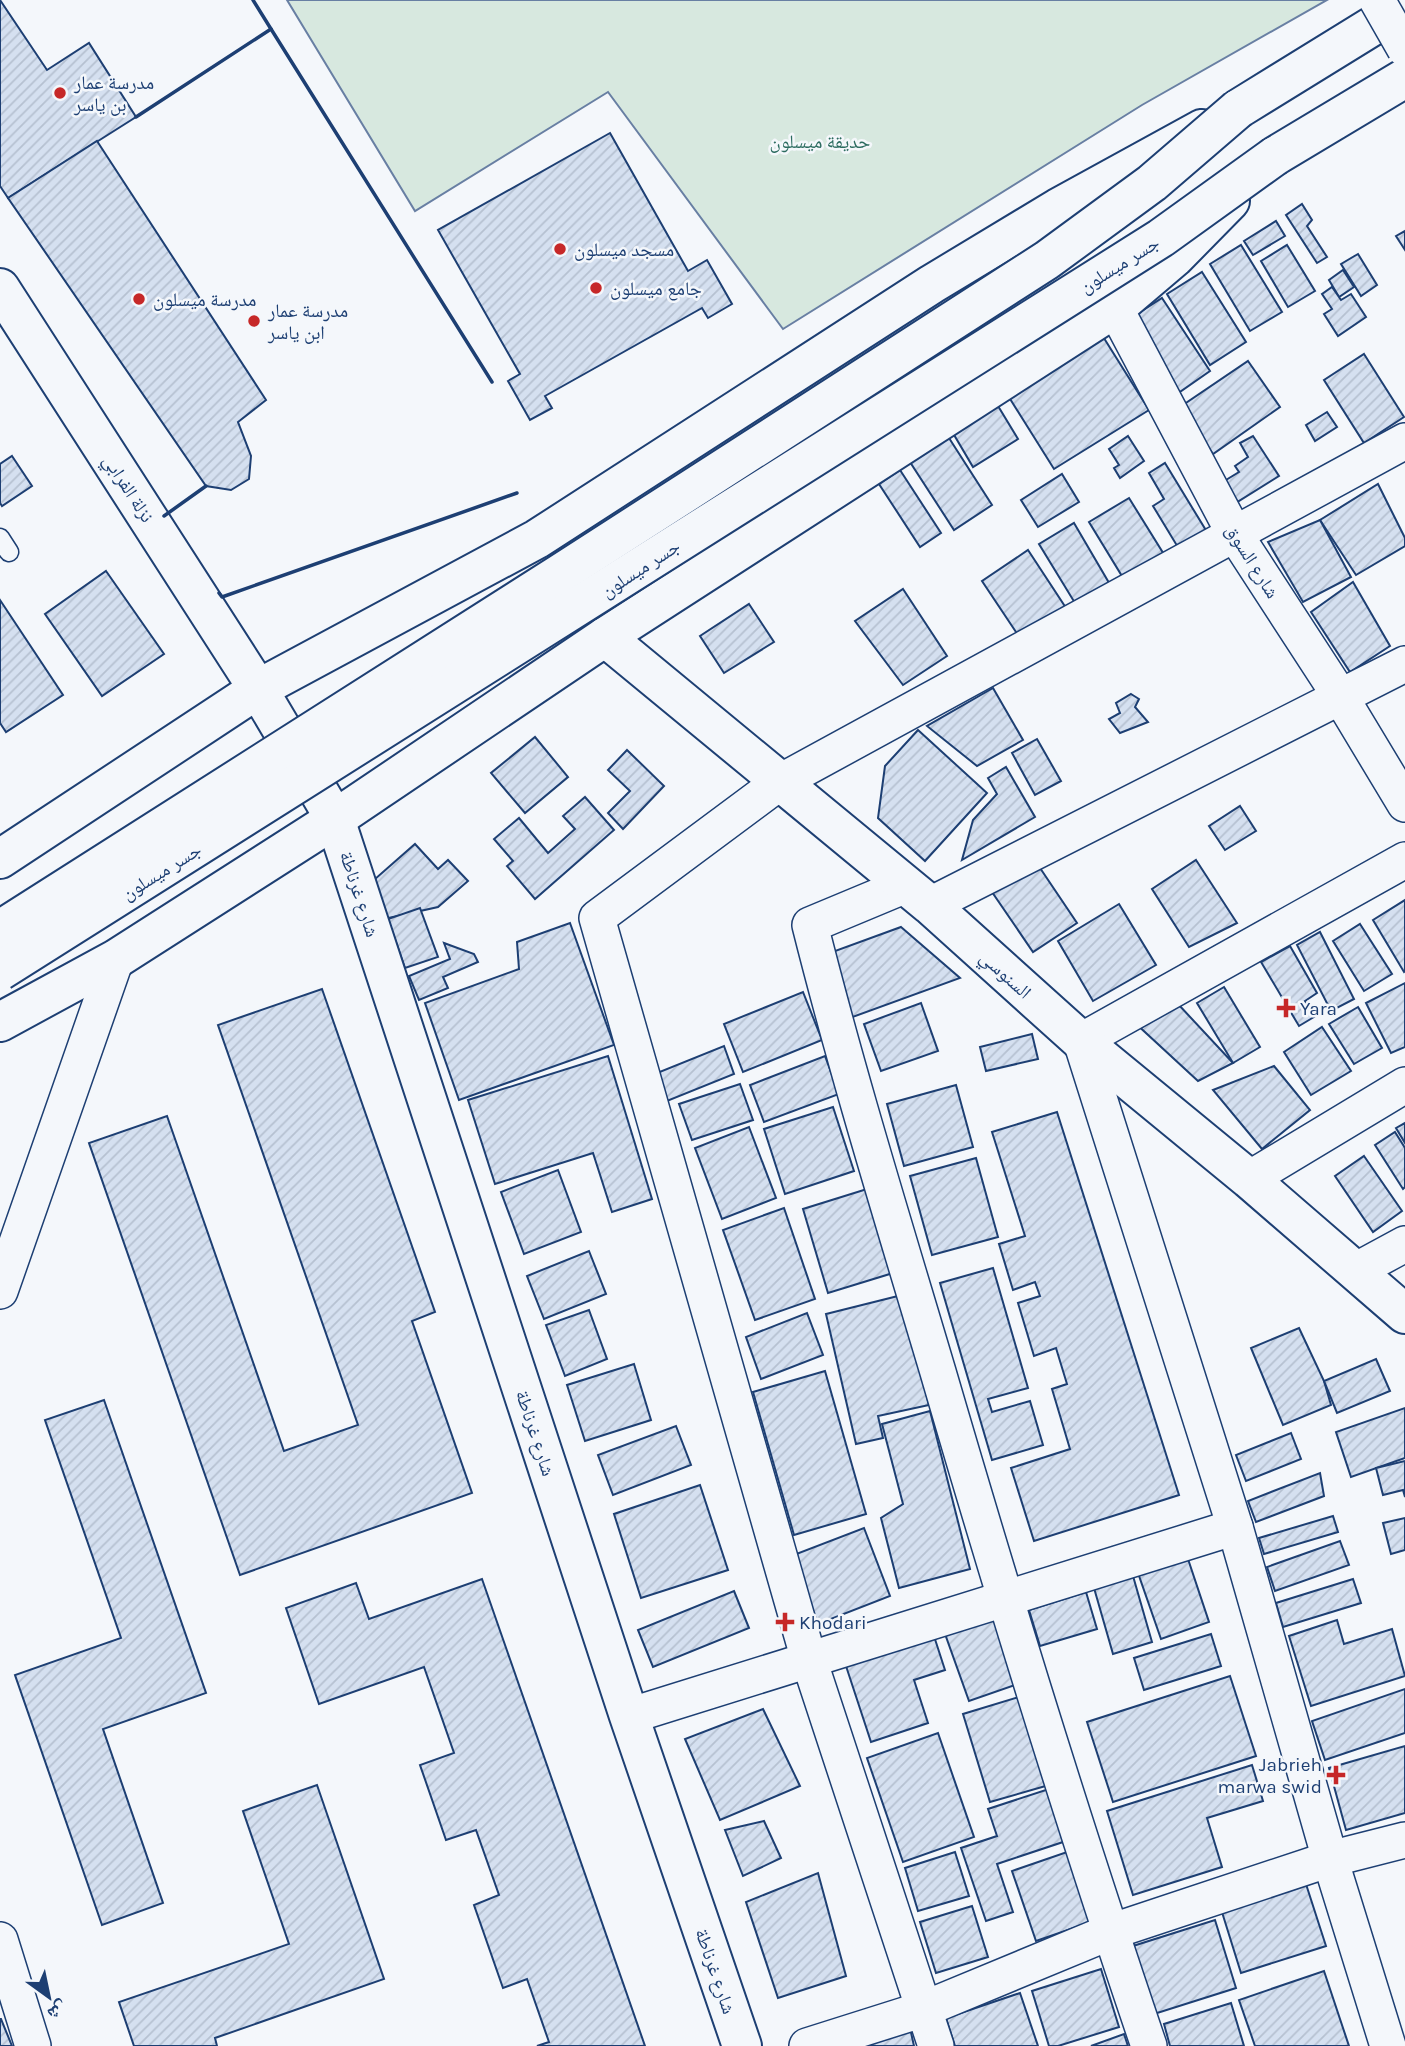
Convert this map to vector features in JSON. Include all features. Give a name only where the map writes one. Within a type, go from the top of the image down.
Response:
[{"type":"main road","points":[[0,859],[258,689],[537,539],[932,284],[1058,208],[1238,109],[1405,6]]},
{"type":"main road","points":[[0,1022],[116,959],[335,819],[605,638],[1115,309],[1175,257],[1275,156],[1405,78]]},
{"type":"main road","name":"جسر ميسلون","points":[[0,930],[1047,260],[1152,183],[1238,109]]},
{"type":"main road","name":"جسر ميسلون","points":[[0,971],[1149,246],[1275,156]]},
{"type":"main road","name":"نزلة الفرابي","points":[[0,288],[258,689],[335,819]]},
{"type":"main road","name":"السنوسي","points":[[605,638],[918,895],[1081,1041],[1249,1179],[1405,1314]]},
{"type":"main road","name":"شارع غرناطة","points":[[335,819],[629,1716],[742,2046]]},
{"type":"street","points":[[1377,0],[1405,49]]},
{"type":"street","name":"شارع السوق","points":[[1115,309],[1234,533],[1340,696],[1405,804]]},
{"type":"street","points":[[936,2046],[809,1660],[597,918],[780,782],[1405,441]]},
{"type":"street","points":[[1149,2046],[1004,1599],[836,1029],[810,925],[918,895],[1405,664]]},
{"type":"street","points":[[1388,2046],[1330,1859],[1235,1527],[1081,1041],[1405,860]]},
{"type":"street","points":[[0,1291],[116,959]]},
{"type":"street","points":[[1249,1179],[1405,1085]]},
{"type":"street","points":[[1356,1270],[1405,1244]]},
{"type":"street","points":[[629,1716],[1235,1527]]},
{"type":"street","points":[[807,2046],[924,2009],[1110,1932],[1330,1859],[1405,1840]]},
{"type":"street","points":[[0,1940],[33,2046]]},
{"type":"green space","name":"حديقة ميسلون","points":[[287,0],[1327,0],[1142,105],[783,329],[608,92],[415,211]]},
{"type":"building","name":"مدرسة عمار بن ياسر","points":[[0,0],[47,70],[89,43],[136,117],[8,198],[0,186]]},
{"type":"building","name":"جامع ميسلون","points":[[610,133],[688,271],[707,260],[732,304],[708,318],[702,308],[545,396],[552,408],[530,420],[508,381],[520,374],[438,230]]},
{"type":"building","name":"مدرسة ميسلون","points":[[97,141],[266,400],[238,422],[251,456],[249,479],[231,490],[206,486],[8,198]]},
{"type":"building","points":[[1302,204],[1312,220],[1307,226],[1327,257],[1317,263],[1286,215]]},
{"type":"building","points":[[1276,221],[1285,236],[1253,255],[1244,241]]},
{"type":"building","points":[[1405,231],[1405,250],[1396,236]]},
{"type":"building","points":[[1241,245],[1282,312],[1250,331],[1210,264]]},
{"type":"building","points":[[1287,245],[1315,291],[1288,307],[1261,261]]},
{"type":"building","points":[[1358,254],[1377,285],[1361,296],[1341,264]]},
{"type":"building","points":[[1343,270],[1354,287],[1339,297],[1329,280]]},
{"type":"building","points":[[1202,272],[1246,342],[1210,365],[1167,294]]},
{"type":"building","points":[[1332,287],[1341,300],[1351,294],[1366,317],[1338,336],[1324,314],[1332,309],[1322,294]]},
{"type":"building","points":[[1162,298],[1210,371],[1174,396],[1125,322]]},
{"type":"building","points":[[1102,335],[1149,410],[1054,469],[1007,394]]},
{"type":"building","points":[[1364,354],[1404,417],[1364,443],[1324,380]]},
{"type":"building","points":[[1248,361],[1280,407],[1213,454],[1180,407]]},
{"type":"building","points":[[995,401],[1018,439],[973,467],[950,428]]},
{"type":"building","points":[[1327,412],[1337,427],[1315,441],[1306,425]]},
{"type":"building","points":[[1128,436],[1144,461],[1120,478],[1114,468],[1119,465],[1109,449]]},
{"type":"building","points":[[1253,436],[1279,476],[1234,504],[1221,483],[1239,472],[1235,466],[1248,457],[1240,443]]},
{"type":"building","points":[[949,438],[992,505],[954,530],[910,462]]},
{"type":"building","points":[[12,456],[32,486],[2,506],[0,464]]},
{"type":"building","points":[[1165,463],[1207,532],[1179,549],[1153,506],[1164,499],[1149,473]]},
{"type":"building","points":[[900,470],[941,533],[920,547],[879,484]]},
{"type":"building","points":[[1062,474],[1079,502],[1038,527],[1021,500]]},
{"type":"building","points":[[1378,484],[1405,538],[1405,546],[1356,575],[1320,520]]},
{"type":"building","points":[[1129,498],[1165,556],[1125,581],[1089,522]]},
{"type":"building","points":[[1320,520],[1351,577],[1303,602],[1268,542]]},
{"type":"building","points":[[1074,523],[1112,588],[1078,608],[1039,544]]},
{"type":"building","points":[[1028,550],[1068,611],[1022,641],[982,581]]},
{"type":"building","points":[[106,571],[164,654],[102,696],[45,614]]},
{"type":"building","points":[[1353,582],[1390,646],[1350,672],[1311,612]]},
{"type":"building","points":[[903,589],[947,656],[903,685],[855,621]]},
{"type":"building","points":[[0,600],[63,695],[6,732],[0,723]]},
{"type":"building","points":[[749,604],[774,642],[724,673],[700,636]]},
{"type":"building","points":[[993,688],[1023,740],[977,766],[927,726]]},
{"type":"building","points":[[1131,694],[1139,699],[1135,707],[1148,722],[1120,733],[1109,719],[1120,713],[1116,703]]},
{"type":"building","points":[[918,730],[987,793],[925,861],[878,818],[885,766]]},
{"type":"building","points":[[535,737],[568,777],[525,813],[491,773]]},
{"type":"building","points":[[1037,739],[1061,781],[1035,795],[1012,753]]},
{"type":"building","points":[[627,750],[664,786],[623,829],[608,813],[630,791],[608,770]]},
{"type":"building","points":[[1006,767],[1035,817],[962,860],[973,820],[997,794],[988,778]]},
{"type":"building","points":[[585,797],[614,830],[535,899],[507,866],[513,861],[494,839],[519,818],[548,853],[575,829],[563,816]]},
{"type":"building","points":[[1240,806],[1256,831],[1225,850],[1209,826]]},
{"type":"building","points":[[415,844],[438,869],[448,860],[468,881],[438,907],[384,919],[375,879]]},
{"type":"building","points":[[1196,860],[1237,923],[1189,947],[1152,889]]},
{"type":"building","points":[[1036,862],[1077,923],[1033,952],[992,892]]},
{"type":"building","points":[[1405,900],[1405,971],[1404,972],[1373,920]]},
{"type":"building","points":[[1119,904],[1156,965],[1093,1001],[1058,941]]},
{"type":"building","points":[[420,908],[438,957],[405,968],[388,919]]},
{"type":"building","points":[[570,923],[614,1045],[459,1100],[425,1003],[519,969],[517,942]]},
{"type":"building","points":[[1360,924],[1392,974],[1364,991],[1333,941]]},
{"type":"building","points":[[901,927],[960,978],[847,1019],[824,955]]},
{"type":"building","points":[[1320,932],[1354,999],[1331,1011],[1297,945]]},
{"type":"building","points":[[444,943],[474,954],[478,962],[443,977],[448,988],[419,1000],[409,976],[450,959]]},
{"type":"building","points":[[1290,946],[1317,993],[1305,1001],[1314,1017],[1299,1026],[1261,962]]},
{"type":"building","points":[[1405,983],[1405,1047],[1391,1053],[1366,1003]]},
{"type":"building","points":[[1224,987],[1260,1047],[1233,1063],[1197,1003]]},
{"type":"building","points":[[322,989],[435,1312],[412,1321],[472,1493],[240,1575],[89,1143],[167,1116],[284,1451],[358,1425],[218,1025]]},
{"type":"building","points":[[803,992],[822,1040],[743,1072],[724,1024]]},
{"type":"building","points":[[921,1003],[938,1051],[881,1071],[864,1024]]},
{"type":"building","points":[[1178,1004],[1233,1063],[1198,1081],[1133,1021]]},
{"type":"building","points":[[1358,1007],[1382,1048],[1354,1064],[1329,1024]]},
{"type":"building","points":[[1322,1027],[1351,1071],[1311,1095],[1284,1052]]},
{"type":"building","points":[[1032,1034],[1038,1059],[986,1071],[980,1047]]},
{"type":"building","points":[[724,1046],[734,1074],[667,1101],[657,1073]]},
{"type":"building","points":[[608,1056],[652,1199],[612,1212],[593,1153],[495,1184],[468,1100]]},
{"type":"building","points":[[825,1056],[839,1094],[764,1122],[750,1085]]},
{"type":"building","points":[[1274,1066],[1310,1110],[1262,1149],[1213,1090]]},
{"type":"building","points":[[740,1084],[753,1120],[692,1140],[679,1104]]},
{"type":"building","points":[[956,1085],[973,1147],[904,1166],[887,1104]]},
{"type":"building","points":[[833,1107],[854,1171],[785,1194],[764,1129]]},
{"type":"building","points":[[1057,1112],[1179,1495],[1034,1541],[1011,1468],[1070,1449],[1052,1389],[1067,1384],[1056,1348],[1034,1356],[1018,1303],[1040,1296],[1035,1282],[1013,1290],[999,1244],[1025,1236],[992,1132]]},
{"type":"building","points":[[1405,1123],[1405,1143],[1396,1128]]},
{"type":"building","points":[[749,1127],[776,1198],[722,1219],[695,1148]]},
{"type":"building","points":[[1395,1132],[1405,1148],[1403,1189],[1375,1145]]},
{"type":"building","points":[[1364,1156],[1402,1211],[1373,1232],[1335,1176]]},
{"type":"building","points":[[976,1158],[998,1237],[932,1255],[910,1176]]},
{"type":"building","points":[[558,1170],[581,1232],[524,1254],[501,1192]]},
{"type":"building","points":[[867,1189],[893,1273],[828,1293],[803,1209]]},
{"type":"building","points":[[784,1208],[815,1299],[755,1320],[723,1230]]},
{"type":"building","points":[[589,1251],[606,1294],[544,1319],[527,1276]]},
{"type":"building","points":[[993,1268],[1028,1388],[988,1399],[992,1412],[1030,1401],[1043,1445],[992,1460],[940,1283]]},
{"type":"building","points":[[902,1295],[929,1405],[878,1416],[883,1438],[856,1444],[826,1314]]},
{"type":"building","points":[[589,1310],[607,1359],[565,1376],[546,1325]]},
{"type":"building","points":[[807,1313],[823,1355],[761,1379],[746,1337]]},
{"type":"building","points":[[1299,1328],[1324,1381],[1331,1405],[1283,1425],[1251,1348]]},
{"type":"building","points":[[1376,1359],[1390,1391],[1337,1413],[1324,1381]]},
{"type":"building","points":[[634,1364],[651,1420],[585,1441],[567,1385]]},
{"type":"building","points":[[825,1371],[866,1514],[794,1535],[753,1392]]},
{"type":"building","points":[[104,1400],[206,1693],[103,1729],[163,1903],[102,1925],[15,1675],[121,1638],[45,1420]]},
{"type":"building","points":[[1405,1408],[1405,1458],[1351,1477],[1336,1432]]},
{"type":"building","points":[[930,1411],[970,1569],[899,1588],[881,1518],[903,1504],[882,1424]]},
{"type":"building","points":[[676,1426],[691,1465],[613,1495],[598,1455]]},
{"type":"building","points":[[1291,1433],[1301,1459],[1246,1481],[1236,1455]]},
{"type":"building","points":[[1405,1461],[1405,1497],[1403,1490],[1383,1495],[1376,1468]]},
{"type":"building","points":[[1320,1473],[1324,1496],[1256,1522],[1248,1501]]},
{"type":"building","points":[[700,1485],[728,1570],[641,1598],[614,1514]]},
{"type":"building","points":[[1333,1516],[1338,1532],[1264,1554],[1259,1538]]},
{"type":"building","points":[[1405,1518],[1405,1550],[1391,1554],[1383,1523]]},
{"type":"building","points":[[864,1528],[890,1596],[818,1624],[791,1556]]},
{"type":"building","points":[[1340,1541],[1349,1565],[1275,1591],[1267,1567]]},
{"type":"building","points":[[1186,1553],[1209,1622],[1161,1639],[1137,1570]]},
{"type":"building","points":[[1133,1576],[1152,1642],[1113,1654],[1094,1588]]},
{"type":"building","points":[[482,1579],[645,2046],[537,2046],[549,2042],[527,1979],[503,1988],[474,1905],[499,1895],[476,1830],[446,1840],[420,1765],[454,1753],[424,1667],[319,1704],[286,1608],[356,1583],[369,1619]]},
{"type":"building","points":[[1353,1579],[1361,1603],[1283,1627],[1276,1603]]},
{"type":"building","points":[[734,1591],[749,1628],[653,1667],[638,1630]]},
{"type":"building","points":[[1086,1592],[1097,1629],[1040,1646],[1029,1610]]},
{"type":"building","points":[[992,1613],[1018,1684],[969,1701],[944,1631]]},
{"type":"building","points":[[1337,1620],[1344,1644],[1392,1629],[1405,1676],[1311,1706],[1289,1636]]},
{"type":"building","points":[[933,1633],[945,1670],[914,1680],[928,1723],[871,1742],[845,1663]]},
{"type":"building","points":[[1211,1634],[1221,1666],[1144,1690],[1134,1658]]},
{"type":"building","points":[[1230,1676],[1256,1756],[1113,1802],[1087,1722]]},
{"type":"building","points":[[1405,1689],[1405,1733],[1325,1760],[1312,1721]]},
{"type":"building","points":[[1022,1696],[1049,1785],[990,1802],[963,1714]]},
{"type":"building","points":[[763,1709],[800,1786],[720,1820],[685,1739]]},
{"type":"building","points":[[938,1733],[974,1837],[903,1862],[867,1758]]},
{"type":"building","points":[[1405,1746],[1405,1813],[1346,1830],[1329,1768]]},
{"type":"building","points":[[1252,1765],[1263,1801],[1207,1818],[1222,1867],[1133,1895],[1107,1811]]},
{"type":"building","points":[[317,1785],[384,1979],[215,2038],[217,2046],[134,2046],[119,2002],[289,1944],[243,1811]]},
{"type":"building","points":[[1052,1788],[1069,1840],[997,1864],[1013,1912],[986,1921],[961,1848],[997,1836],[988,1809]]},
{"type":"building","points":[[764,1821],[781,1858],[743,1876],[725,1830]]},
{"type":"building","points":[[1070,1851],[1094,1921],[1036,1941],[1012,1871]]},
{"type":"building","points":[[955,1852],[969,1896],[918,1911],[905,1868]]},
{"type":"building","points":[[818,1873],[846,1976],[778,1998],[746,1902]]},
{"type":"building","points":[[1305,1881],[1326,1946],[1241,1973],[1221,1909]]},
{"type":"building","points":[[972,1906],[988,1957],[936,1973],[920,1922]]},
{"type":"building","points":[[1215,1920],[1236,1988],[1154,2014],[1133,1946]]},
{"type":"building","points":[[1101,1969],[1119,2027],[1058,2046],[1049,2046],[1032,1991]]},
{"type":"building","points":[[1324,1971],[1349,2046],[1255,2046],[1239,2000]]},
{"type":"building","points":[[1020,1993],[1038,2046],[955,2046],[946,2018]]},
{"type":"building","points":[[1231,2003],[1244,2046],[1170,2046],[1164,2024]]},
{"type":"building","points":[[1,2019],[12,2046],[0,2046]]},
{"type":"building","points":[[910,2028],[914,2046],[852,2046]]},
{"type":"building","points":[[1124,2034],[1128,2046],[1091,2046]]},
{"type":"wall","points":[[136,117],[271,29],[253,0]]},
{"type":"wall","points":[[271,29],[492,382]]},
{"type":"wall","points":[[164,516],[206,486]]},
{"type":"wall","points":[[219,593],[222,597],[517,493]]},
{"type":"place","name":"مدرسة عمار بن ياسر","points":[[60,93]]},
{"type":"place","name":"مسجد ميسلون","points":[[560,249]]},
{"type":"place","name":"جامع ميسلون","points":[[596,288]]},
{"type":"place","name":"مدرسة ميسلون","points":[[139,299]]},
{"type":"place","name":"مدرسة عمار ابن ياسر","points":[[254,321]]},
{"type":"place","name":"Yara","points":[[1286,1008]]},
{"type":"place","name":"Khodari","points":[[785,1622]]},
{"type":"place","name":"Jabrieh marwa swid","points":[[1336,1775]]}]
